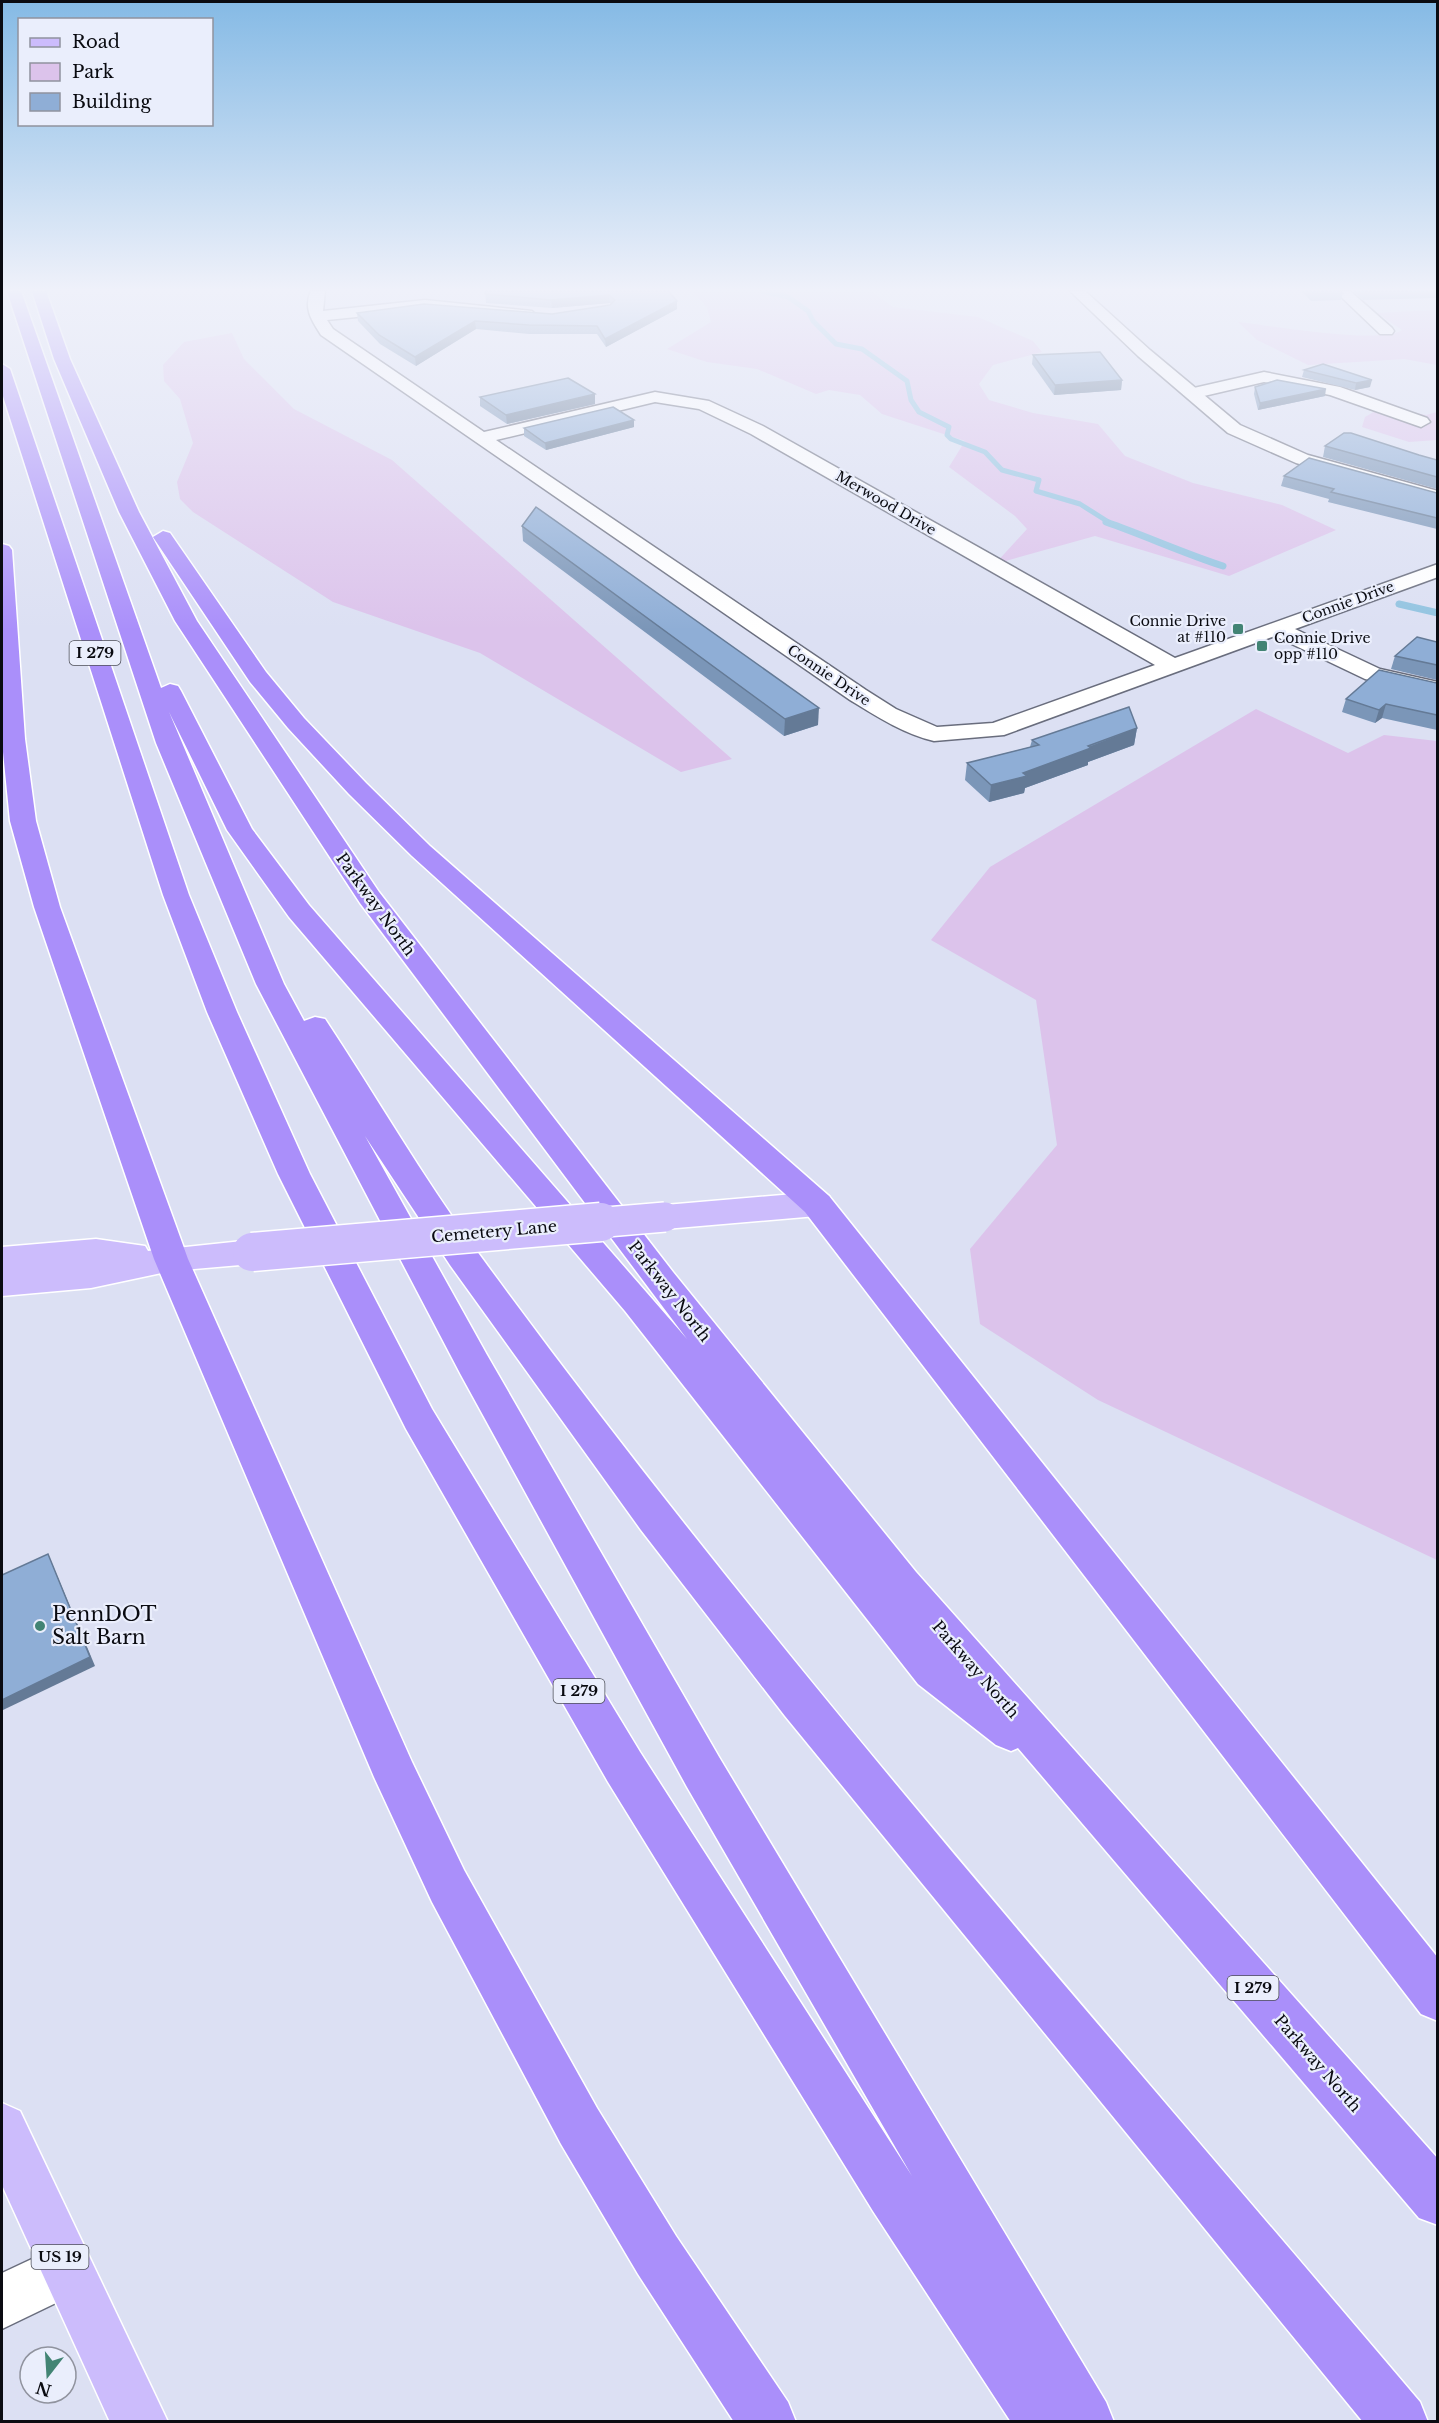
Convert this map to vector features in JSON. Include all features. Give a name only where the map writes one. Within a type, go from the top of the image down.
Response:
[{"type":"highway","name":"I 279","points":[[11,404],[176,895],[222,1012],[304,1195],[419,1419],[624,1767],[892,2192],[1045,2421]]},
{"type":"highway","points":[[52,404],[168,743],[270,984],[331,1102],[474,1365],[703,1772],[1086,2421]]},
{"type":"highway","points":[[53,404],[181,717],[209,774],[258,858],[338,959],[480,1118],[637,1302],[933,1671],[1070,1777]]},
{"type":"highway","name":"Parkway North","points":[[82,404],[129,512],[186,621],[369,897],[683,1309],[902,1584],[1437,2199]]},
{"type":"highway","points":[[93,429],[227,634],[284,709],[330,760],[421,851],[816,1204],[1437,1997]]},
{"type":"highway","points":[[2,550],[14,750],[26,831],[47,907],[171,1259],[391,1766],[448,1886],[579,2126],[657,2254],[768,2421]]},
{"type":"highway","points":[[218,858],[381,1136],[462,1256],[655,1518],[800,1702],[1400,2421]]},
{"type":"main road","name":"Cemetery Lane","points":[[2,1282],[91,1275],[171,1259],[816,1204]]},
{"type":"main road","name":"Cemetery Lane","points":[[2,1259],[96,1251],[171,1259]]},
{"type":"main road","name":"US 19","points":[[2,2129],[66,2270],[140,2421]]},
{"type":"street","name":"Connie Drive","points":[[431,404],[858,695],[888,714],[934,734],[996,730],[1437,570]]},
{"type":"street","name":"Merwood Drive","points":[[480,438],[620,404]]},
{"type":"street","name":"Merwood Drive","points":[[698,404],[757,430],[1172,665]]},
{"type":"street","points":[[1203,404],[1234,429],[1263,444],[1353,474],[1437,497]]},
{"type":"street","points":[[1371,404],[1421,422]]},
{"type":"street","points":[[1275,628],[1373,674],[1437,689]]},
{"type":"street","points":[[2,2302],[66,2270]]},
{"type":"green space","points":[[181,404],[289,404],[294,409],[392,460],[732,759],[681,772],[480,653],[333,602],[193,512],[180,499],[177,482],[193,443]]},
{"type":"green space","points":[[871,404],[1003,404],[1033,413],[1098,424],[1125,456],[1193,483],[1282,505],[1336,530],[1229,576],[1095,536],[995,564],[1027,529],[1015,516],[949,467],[965,441],[882,414]]},
{"type":"green space","points":[[1384,406],[1426,415],[1437,412],[1437,440],[1409,442],[1362,427],[1365,417]]},
{"type":"green space","points":[[1256,709],[1348,753],[1384,735],[1437,741],[1437,1560],[1098,1400],[980,1324],[970,1249],[1057,1145],[1036,1000],[931,940],[990,867]]},
{"type":"building","points":[[490,404],[552,404],[506,415]]},
{"type":"building","points":[[613,407],[634,420],[545,443],[524,428]]},
{"type":"building","points":[[1344,433],[1351,433],[1437,460],[1437,477],[1325,446]]},
{"type":"building","points":[[1309,458],[1437,493],[1437,518],[1331,492],[1334,489],[1284,476]]},
{"type":"building","points":[[536,507],[819,708],[785,719],[522,526]]},
{"type":"building","points":[[1417,637],[1437,642],[1437,665],[1395,656]]},
{"type":"building","points":[[1379,670],[1437,683],[1437,715],[1386,704],[1379,710],[1346,699]]},
{"type":"building","points":[[1129,707],[1137,728],[1023,773],[1027,776],[991,785],[967,763],[1039,745],[1032,740]]},
{"type":"building","name":"PennDOT Salt Barn","points":[[48,1554],[90,1657],[2,1700],[2,1575]]},
{"type":"waterway","points":[[914,404],[919,412],[949,427],[947,435],[951,439],[985,452],[1002,470],[1039,480],[1036,491],[1080,504],[1110,523]]},
{"type":"waterway","points":[[1106,522],[1223,566]]},
{"type":"waterway","points":[[1399,604],[1438,613]]},
{"type":"place","name":"Connie Drive at #110","points":[[1238,629]]},
{"type":"place","name":"Connie Drive opp #110","points":[[1262,646]]},
{"type":"place","name":"PennDOT Salt Barn","points":[[40,1626]]}]
